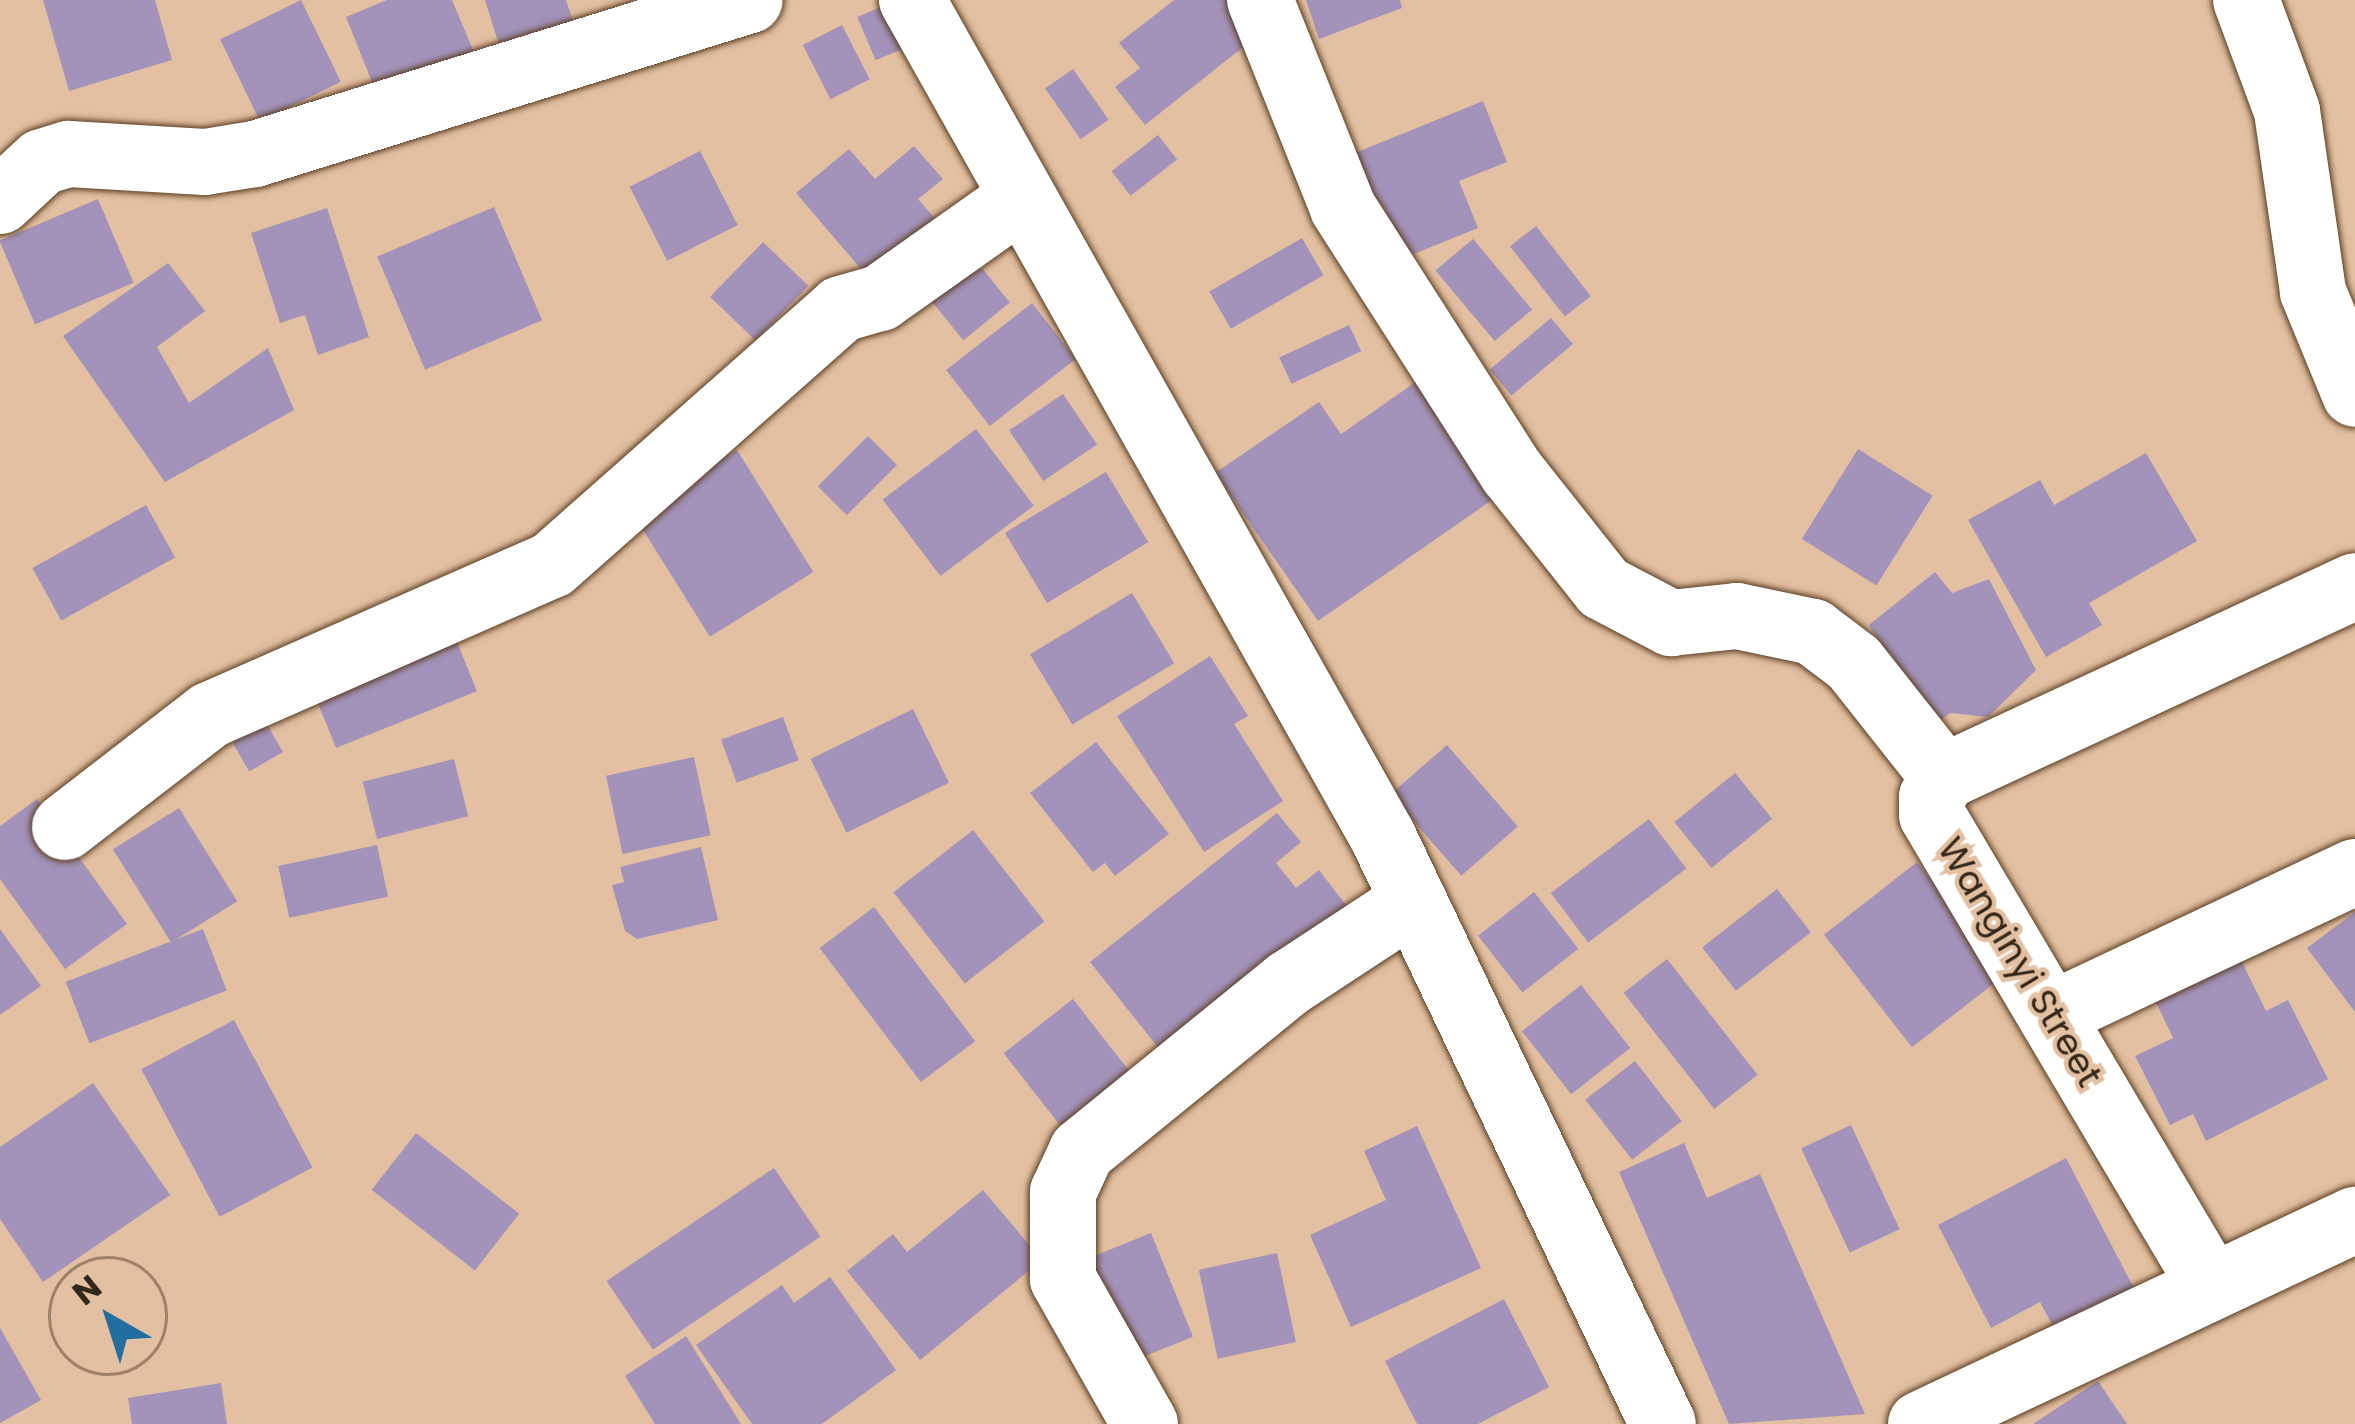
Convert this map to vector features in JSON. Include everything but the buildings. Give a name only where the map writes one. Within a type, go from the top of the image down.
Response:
[{"type":"street","points":[[0,201],[42,162],[69,154],[205,162],[255,154],[750,0]]},
{"type":"street","points":[[912,0],[1414,901],[1663,1424]]},
{"type":"street","points":[[1260,0],[1343,208],[1512,472],[1604,588],[1672,623],[1737,616],[1813,632],[1854,663],[1944,777],[2355,586]]},
{"type":"street","points":[[2246,0],[2288,111],[2313,292],[2355,394]]},
{"type":"street","points":[[65,827],[210,715],[552,565],[842,309],[880,298],[1022,198]]},
{"type":"street","name":"Wanginyi Street","points":[[1944,777],[1933,815],[2212,1286]]},
{"type":"street","points":[[2051,1015],[2355,872]]},
{"type":"street","points":[[1145,1424],[1063,1279],[1064,1192],[1082,1151],[1289,983],[1414,901]]},
{"type":"street","points":[[1922,1424],[2355,1220]]}]
